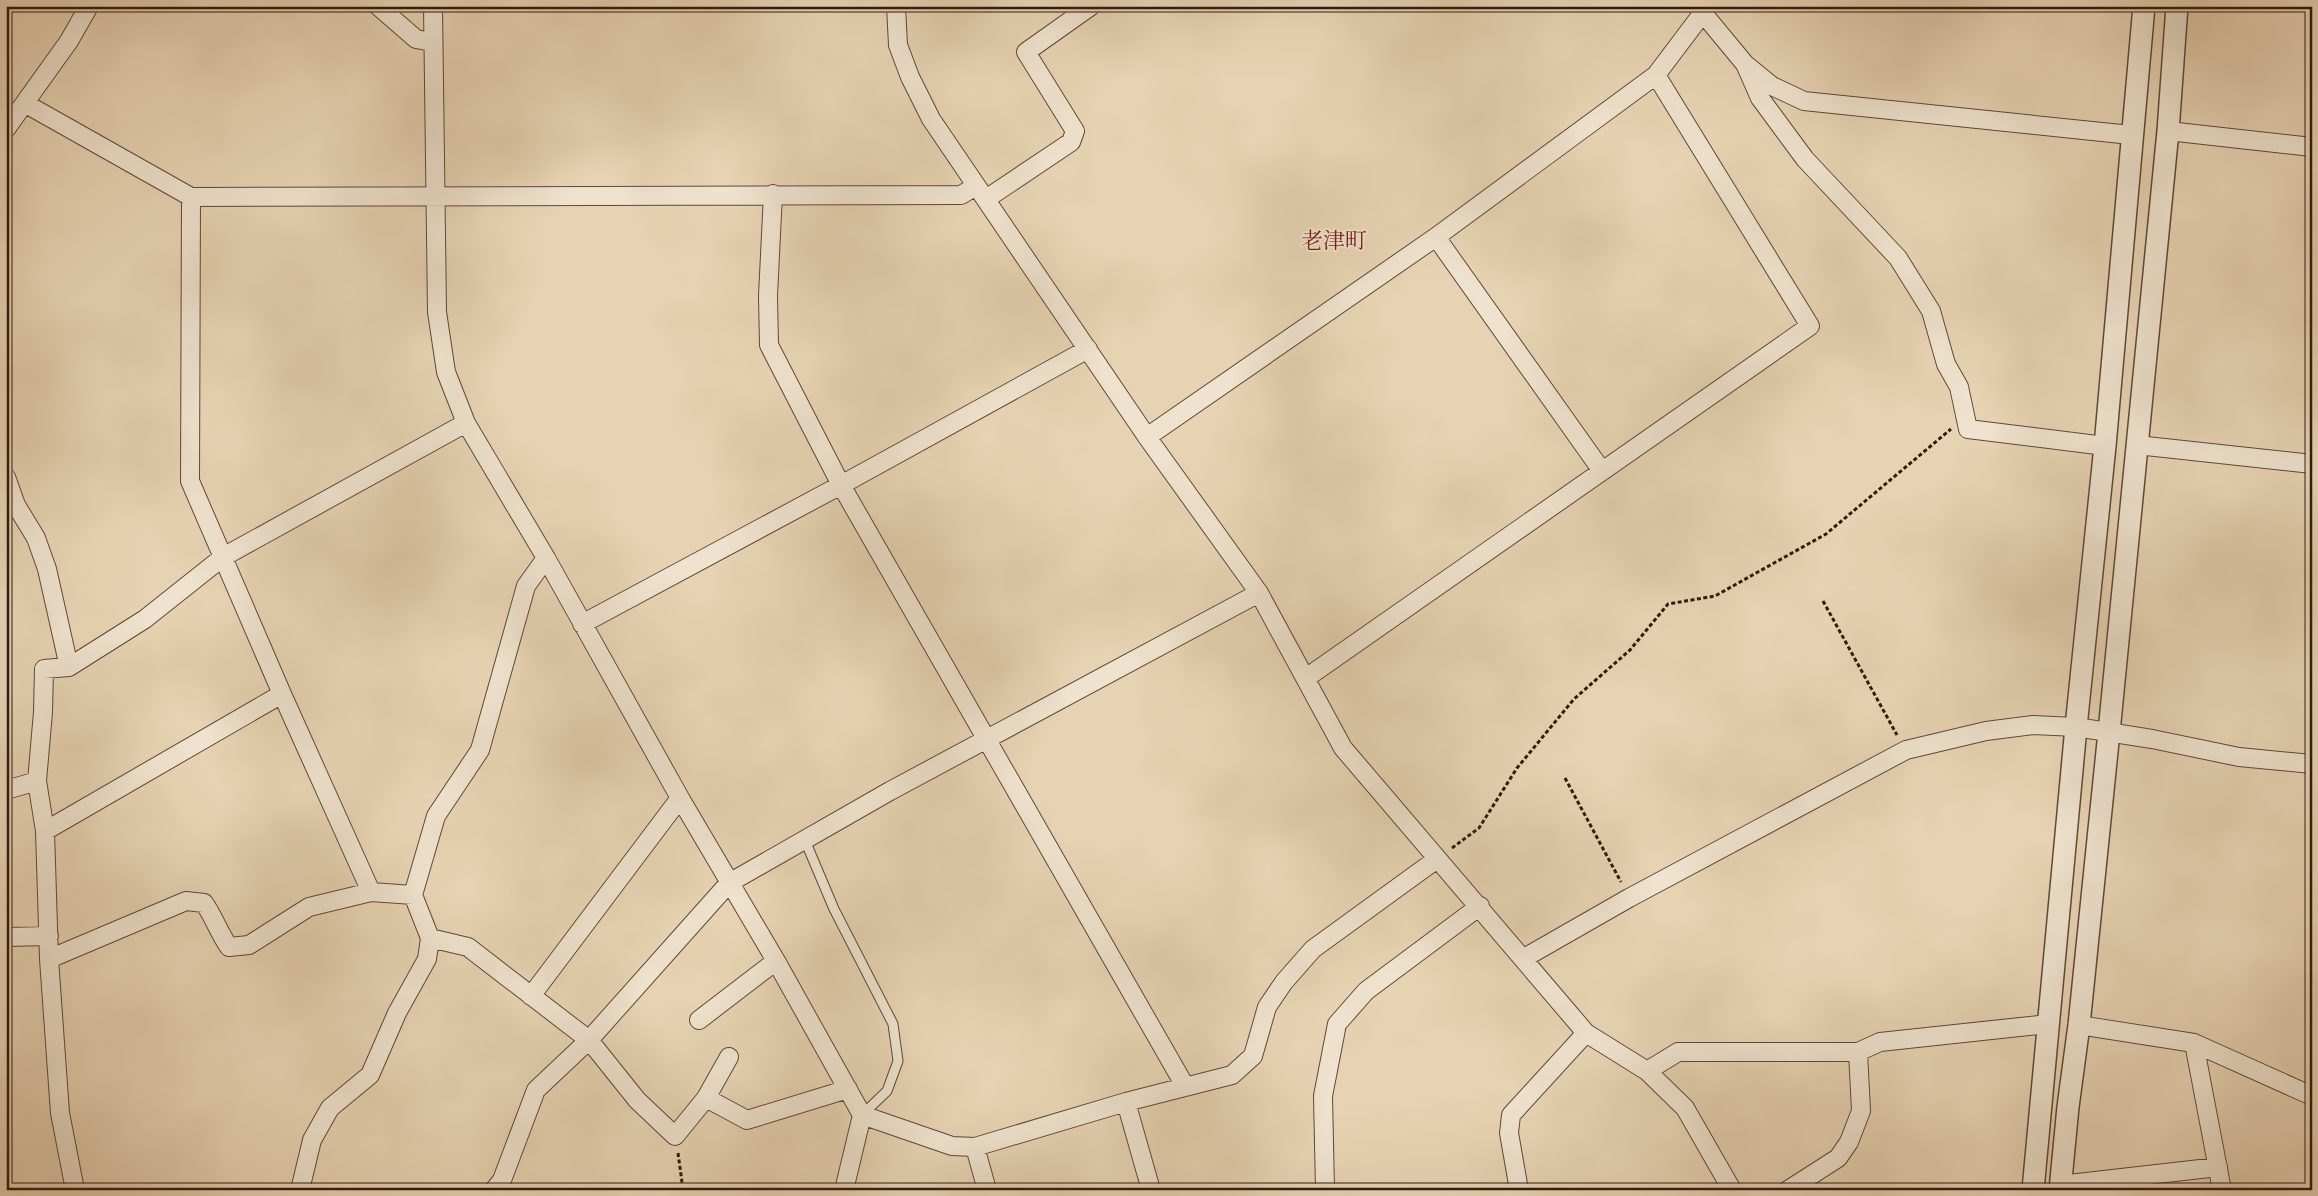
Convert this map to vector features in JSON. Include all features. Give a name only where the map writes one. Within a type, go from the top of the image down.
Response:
[{"type":"street","points":[[6,129],[26,104],[69,41],[89,6]]},
{"type":"street","points":[[378,6],[416,39],[432,42]]},
{"type":"street","points":[[433,6],[436,312],[446,372],[466,423],[546,558],[680,798],[776,961],[862,1115],[844,1190]]},
{"type":"street","points":[[896,6],[898,45],[910,78],[931,119],[1147,437],[1259,593],[1343,748],[1437,859],[1480,906],[1586,1033],[1647,1071],[1685,1108],[1732,1190]]},
{"type":"street","points":[[26,104],[191,197],[436,198],[773,194],[961,195],[981,193],[1071,142],[1075,131],[1026,52],[1091,6]]},
{"type":"street","points":[[2033,1190],[2076,727],[2105,446],[2131,135],[2144,6]]},
{"type":"street","points":[[2177,6],[2168,131],[2109,732],[2060,1188],[2218,1167]]},
{"type":"street","points":[[1147,437],[1436,237],[1656,75],[1700,10],[1744,64],[1772,86],[1804,101],[2131,135]]},
{"type":"street","points":[[1744,64],[1760,98],[1805,159],[1898,258],[1931,311],[1946,364],[1959,387],[1968,429],[2105,446]]},
{"type":"street","points":[[1306,678],[1810,326],[1656,75]]},
{"type":"street","points":[[2168,131],[2312,147]]},
{"type":"street","points":[[773,194],[768,296],[769,346],[841,485],[1185,1086]]},
{"type":"street","points":[[191,197],[190,481],[282,694],[371,892]]},
{"type":"street","points":[[1436,237],[1602,471]]},
{"type":"street","points":[[582,624],[841,485],[1088,349]]},
{"type":"street","points":[[75,1190],[60,1113],[49,959],[45,831],[37,781],[43,712],[44,669],[69,667],[145,619],[223,557],[466,423]]},
{"type":"street","points":[[2137,445],[2312,464]]},
{"type":"street","points":[[6,477],[16,505],[36,538],[47,570],[69,667]]},
{"type":"street","points":[[300,1190],[312,1140],[330,1108],[370,1075],[397,1013],[427,959],[430,938],[412,895],[436,816],[480,750],[526,586],[546,558]]},
{"type":"street","points":[[494,1190],[502,1180],[536,1090],[589,1040],[729,883],[804,838],[1259,593]]},
{"type":"street","points":[[45,831],[282,694]]},
{"type":"street","points":[[1524,958],[1629,898],[1906,750],[1986,731],[2033,725],[2076,727],[2239,757],[2312,764]]},
{"type":"street","points":[[6,790],[37,781]]},
{"type":"street","points":[[531,996],[680,798]]},
{"type":"street","points":[[862,1115],[952,1146],[974,1147],[1126,1102],[1232,1074],[1253,1056],[1267,1007],[1284,982],[1313,949],[1437,859]]},
{"type":"street","points":[[49,959],[186,901],[204,904],[214,917],[220,935],[229,947],[249,945],[309,907],[371,892],[412,895]]},
{"type":"street","points":[[1325,1190],[1324,1096],[1337,1024],[1366,992],[1480,906]]},
{"type":"street","points":[[6,937],[49,936]]},
{"type":"street","points":[[430,938],[468,947],[589,1040],[637,1100],[675,1136],[706,1098],[729,1057]]},
{"type":"street","points":[[699,1020],[776,961]]},
{"type":"street","points":[[1647,1071],[1678,1052],[1858,1052],[1880,1042],[2048,1024]]},
{"type":"street","points":[[2079,1025],[2194,1043],[2312,1096]]},
{"type":"street","points":[[1519,1190],[1509,1133],[1511,1115],[1586,1033]]},
{"type":"street","points":[[2194,1043],[2222,1190]]},
{"type":"street","points":[[1788,1190],[1838,1158],[1849,1142],[1861,1111],[1858,1052]]},
{"type":"street","points":[[706,1098],[746,1120],[848,1088]]},
{"type":"street","points":[[1126,1102],[1151,1190]]},
{"type":"street","points":[[974,1147],[987,1190]]},
{"type":"lane","points":[[804,838],[834,909],[893,1024],[898,1062],[887,1091],[862,1115]]},
{"type":"path","points":[[1437,859],[1479,828],[1517,768],[1574,699],[1630,650],[1668,604],[1714,596],[1826,534],[1965,417]]},
{"type":"path","points":[[1823,601],[1906,750]]},
{"type":"path","points":[[1565,778],[1629,898]]},
{"type":"path","points":[[675,1136],[682,1182],[689,1190]]},
{"type":"district","name":"老津町","points":[[1334,240]]}]
